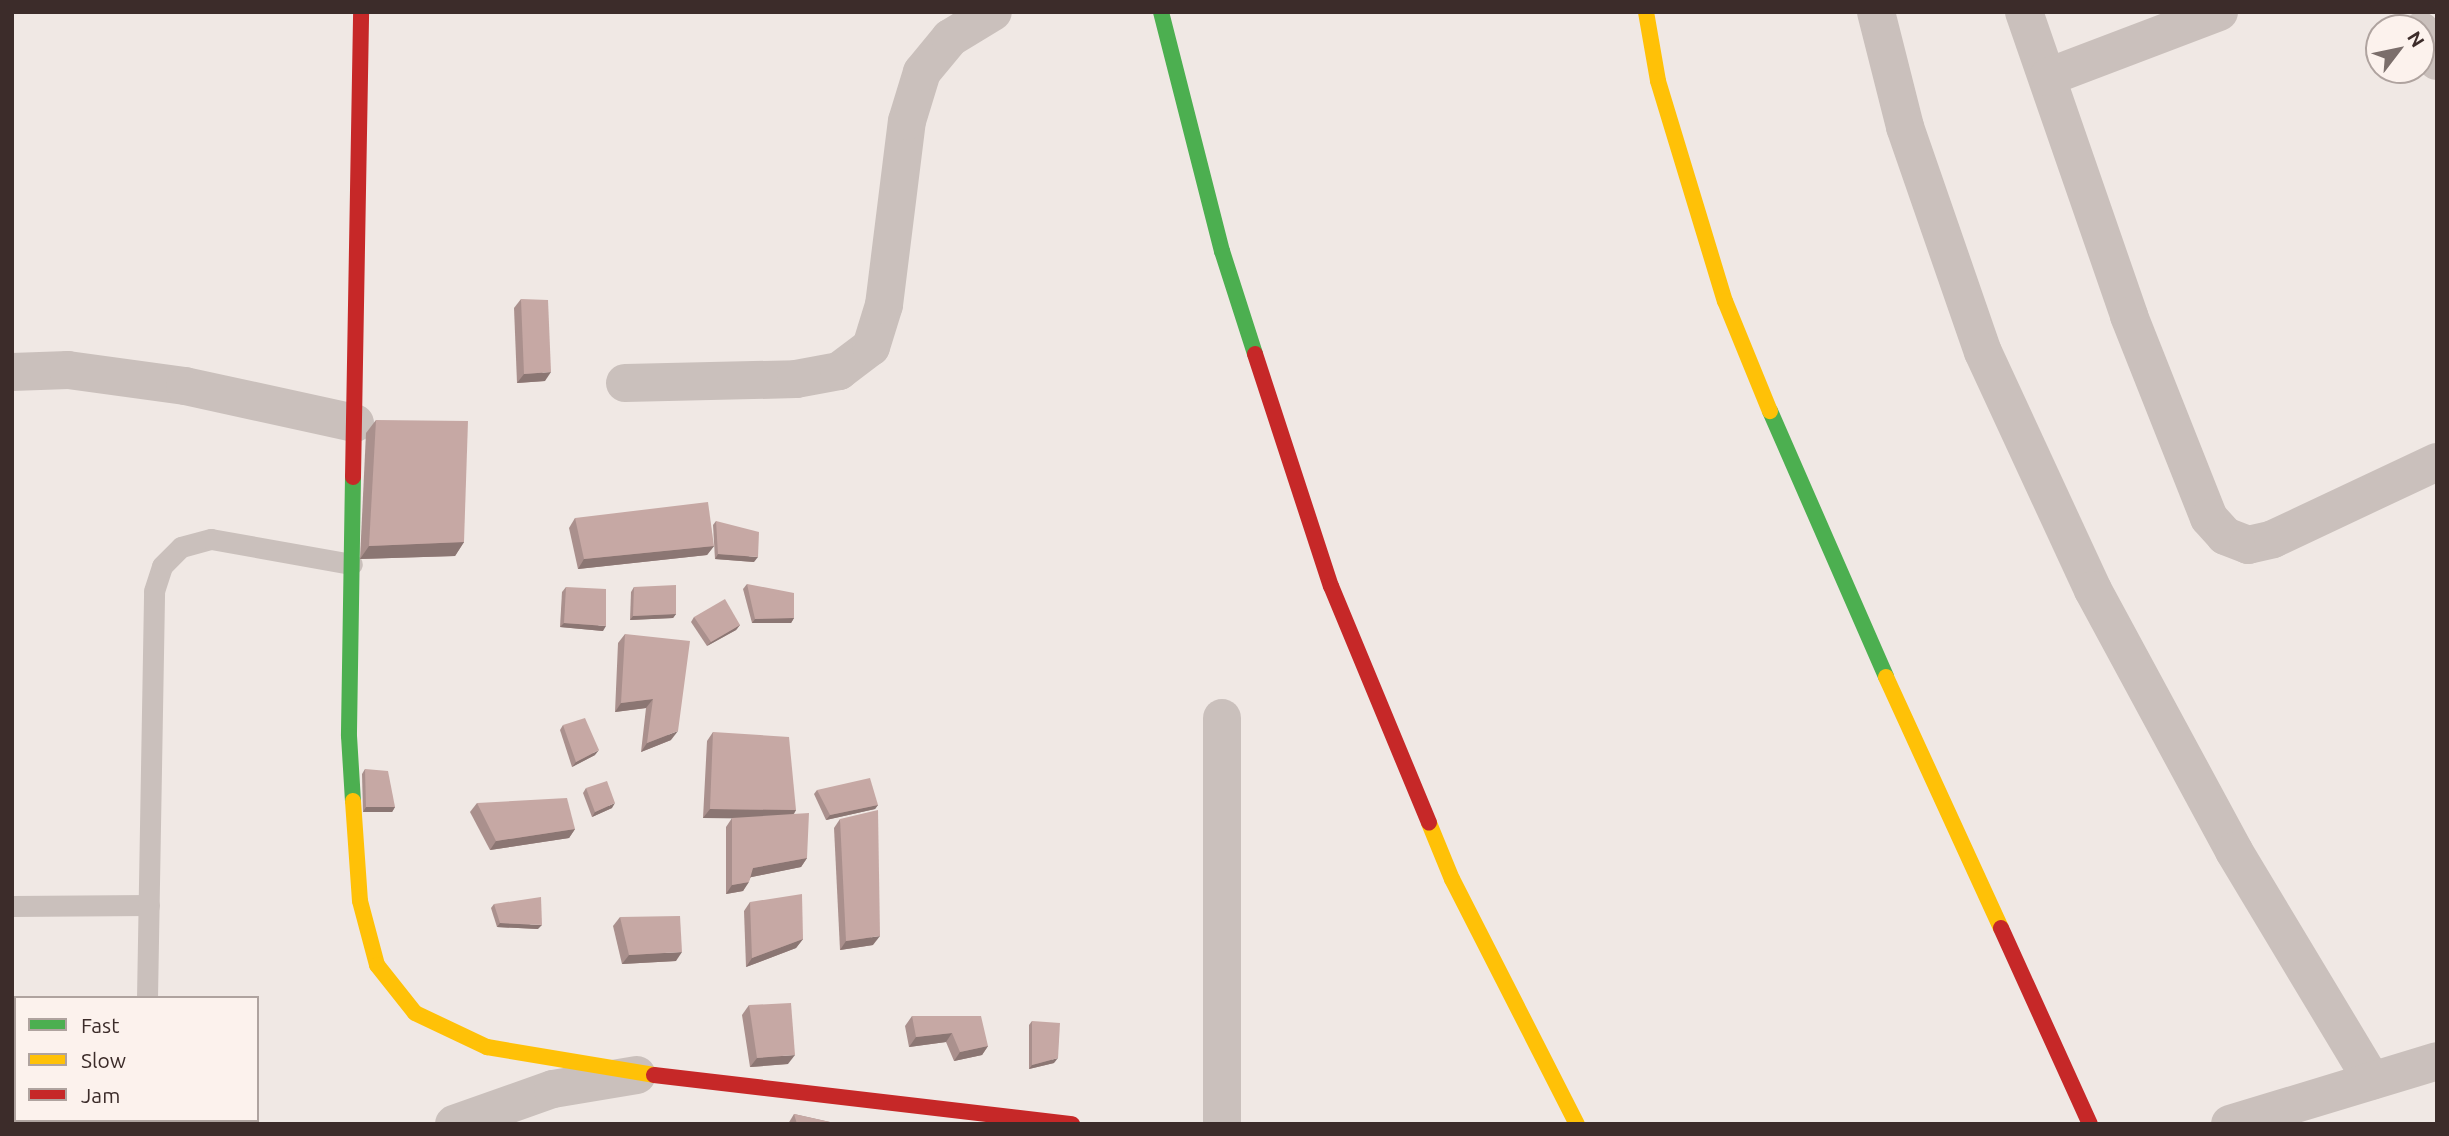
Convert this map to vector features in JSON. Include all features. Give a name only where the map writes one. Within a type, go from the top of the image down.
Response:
[{"type":"street","points":[[361,12],[350,750],[360,901],[377,965],[415,1013],[486,1047],[647,1074],[1072,1124]]},
{"type":"street","points":[[625,383],[796,379],[839,371],[871,347],[884,305],[907,121],[922,72],[950,38],[993,12]]},
{"type":"street","points":[[1161,12],[1222,251],[1331,586],[1452,879],[1577,1124]]},
{"type":"street","points":[[1646,12],[1658,81],[1725,301],[1813,518],[2090,1124]]},
{"type":"street","points":[[1876,12],[1905,127],[1983,352],[2081,565],[2234,850],[2372,1081]]},
{"type":"street","points":[[2024,12],[2129,316],[2209,518],[2224,536],[2248,545],[2273,538],[2437,462]]},
{"type":"street","points":[[2048,77],[2220,12]]},
{"type":"street","points":[[12,372],[68,370],[186,386],[355,423]]},
{"type":"street","points":[[1222,718],[1222,1124]]},
{"type":"street","points":[[2248,1121],[2437,1061]]},
{"type":"street","points":[[454,1124],[553,1088],[647,1074]]},
{"type":"lane","points":[[147,996],[154,591],[162,566],[181,547],[211,539],[352,564]]},
{"type":"lane","points":[[12,906],[149,905]]},
{"type":"building","points":[[521,299],[548,300],[551,372],[524,374]]},
{"type":"building","points":[[376,420],[468,421],[464,542],[369,546]]},
{"type":"building","points":[[708,502],[714,546],[584,559],[575,518]]},
{"type":"building","points":[[716,521],[759,532],[758,557],[718,554]]},
{"type":"building","points":[[747,584],[794,593],[794,618],[755,619]]},
{"type":"building","points":[[676,585],[676,614],[633,616],[634,587]]},
{"type":"building","points":[[566,587],[606,589],[606,626],[564,623]]},
{"type":"building","points":[[725,599],[740,625],[711,642],[694,617]]},
{"type":"building","points":[[625,634],[690,641],[678,731],[647,743],[653,699],[621,703]]},
{"type":"building","points":[[585,718],[599,750],[576,762],[563,725]]},
{"type":"building","points":[[713,732],[789,737],[796,810],[710,809]]},
{"type":"building","points":[[365,769],[388,771],[395,807],[366,807]]},
{"type":"building","points":[[870,778],[878,805],[830,815],[817,790]]},
{"type":"building","points":[[607,781],[615,803],[595,812],[586,788]]},
{"type":"building","points":[[567,798],[575,829],[496,841],[477,803]]},
{"type":"building","points":[[878,810],[880,936],[846,941],[840,819]]},
{"type":"building","points":[[809,813],[807,858],[753,868],[749,882],[732,885],[732,818]]},
{"type":"building","points":[[802,894],[803,939],[752,958],[750,902]]},
{"type":"building","points":[[541,897],[542,925],[500,923],[494,904]]},
{"type":"building","points":[[680,916],[682,952],[629,955],[620,917]]},
{"type":"building","points":[[791,1003],[795,1055],[757,1058],[749,1005]]},
{"type":"building","points":[[912,1016],[981,1016],[988,1046],[960,1052],[952,1033],[916,1037]]},
{"type":"building","points":[[1032,1021],[1060,1023],[1058,1058],[1032,1065]]},
{"type":"building","points":[[794,1114],[839,1124],[797,1124]]},
{"type":"traffic: fast","points":[[1161,12],[1222,251],[1255,354]]},
{"type":"traffic: fast","points":[[1770,411],[1886,677]]},
{"type":"traffic: fast","points":[[353,477],[349,736],[353,801]]},
{"type":"traffic: slow","points":[[1646,12],[1658,81],[1725,301],[1770,411]]},
{"type":"traffic: slow","points":[[1886,677],[2001,928]]},
{"type":"traffic: slow","points":[[353,801],[360,901],[377,965],[415,1013],[487,1047],[654,1075]]},
{"type":"traffic: slow","points":[[1429,823],[1452,879],[1577,1124]]},
{"type":"traffic: jam","points":[[353,477],[361,12]]},
{"type":"traffic: jam","points":[[1255,354],[1331,586],[1429,823]]},
{"type":"traffic: jam","points":[[2001,928],[2090,1124]]},
{"type":"traffic: jam","points":[[654,1075],[1072,1124]]}]
